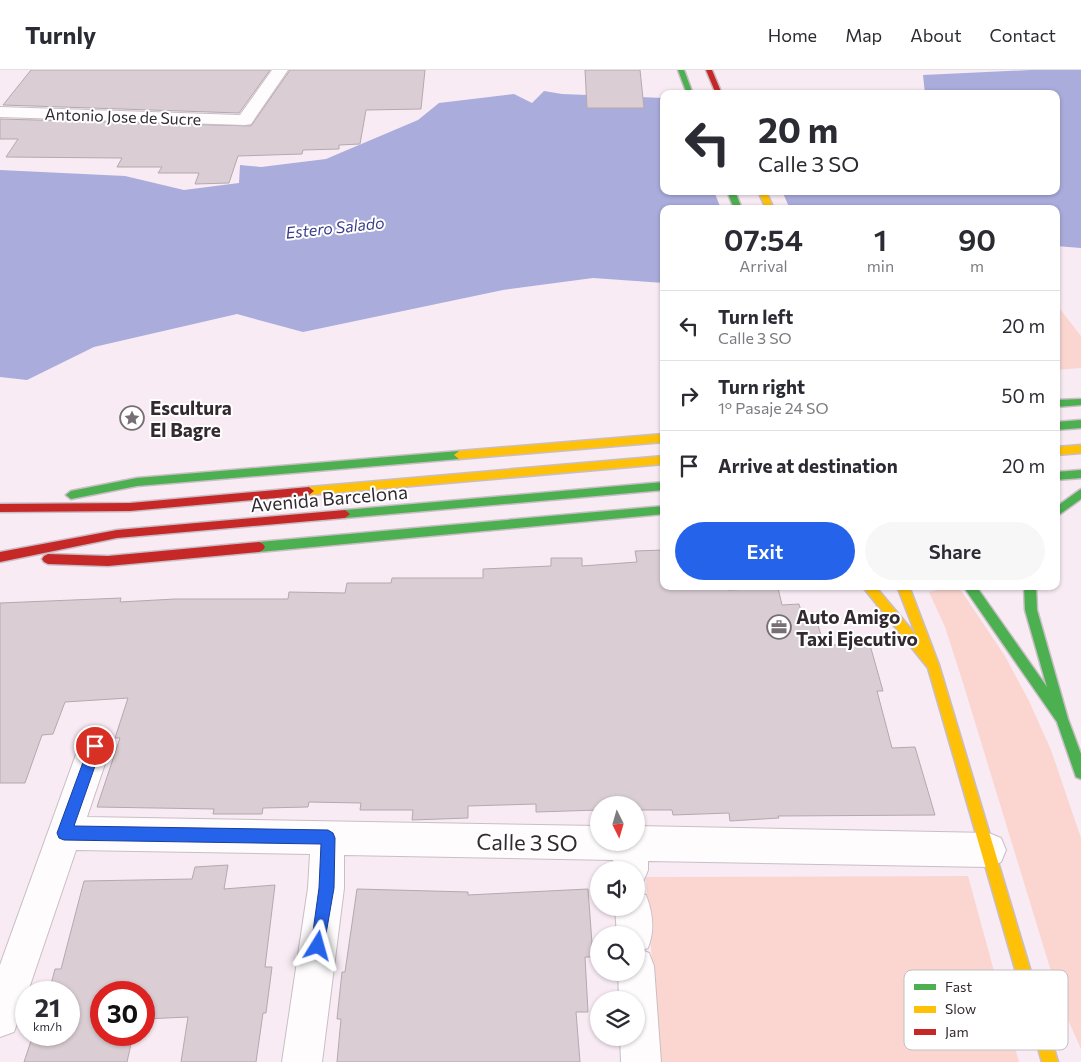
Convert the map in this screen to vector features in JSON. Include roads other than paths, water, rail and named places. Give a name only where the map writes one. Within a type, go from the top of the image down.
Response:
[{"type":"main road","points":[[681,70],[688,90]]},
{"type":"main road","points":[[709,70],[717,90]]},
{"type":"main road","points":[[1060,404],[1081,402]]},
{"type":"main road","points":[[1060,426],[1081,424]]},
{"type":"main road","points":[[5,508],[137,482],[660,438]]},
{"type":"main road","points":[[1060,451],[1081,449]]},
{"type":"main road","name":"Avenida Barcelona","points":[[5,508],[130,507],[660,460]]},
{"type":"main road","points":[[1060,476],[1081,474]]},
{"type":"main road","name":"Avenida Barcelona","points":[[2,557],[116,534],[660,486]]},
{"type":"main road","points":[[1060,510],[1081,493]]},
{"type":"main road","points":[[2,557],[108,561],[660,510]]},
{"type":"main road","points":[[525,524],[607,527]]},
{"type":"main road","points":[[871,590],[933,665]]},
{"type":"main road","points":[[905,590],[933,665],[1024,970]]},
{"type":"main road","points":[[972,590],[1062,719]]},
{"type":"main road","points":[[1030,590],[1031,610],[1062,719],[1081,772]]},
{"type":"street","name":"Antonio Jose de Sucre","points":[[0,112],[245,120],[280,70]]},
{"type":"street","points":[[0,1018],[95,746]]},
{"type":"street","name":"Calle 3 SO","points":[[64,833],[328,838],[631,857],[989,850]]},
{"type":"street","points":[[302,1062],[326,888],[328,838]]},
{"type":"street","points":[[637,981],[641,1062]]},
{"type":"water","name":"Estero Salado","points":[[1031,70],[1081,70],[1081,248],[1060,246],[1060,205],[660,205],[660,283],[593,278],[503,290],[303,332],[237,314],[94,347],[27,380],[0,377],[0,170],[125,176],[184,190],[239,183],[240,165],[261,167],[326,159],[418,120],[439,103],[514,94],[532,103],[544,91],[562,94],[660,98],[660,195],[1060,195],[1060,90],[925,90],[923,75]]},
{"type":"place","name":"Escultura El Bagre","points":[[132,418]]},
{"type":"place","name":"Auto Amigo Taxi Ejecutivo","points":[[779,627]]}]
